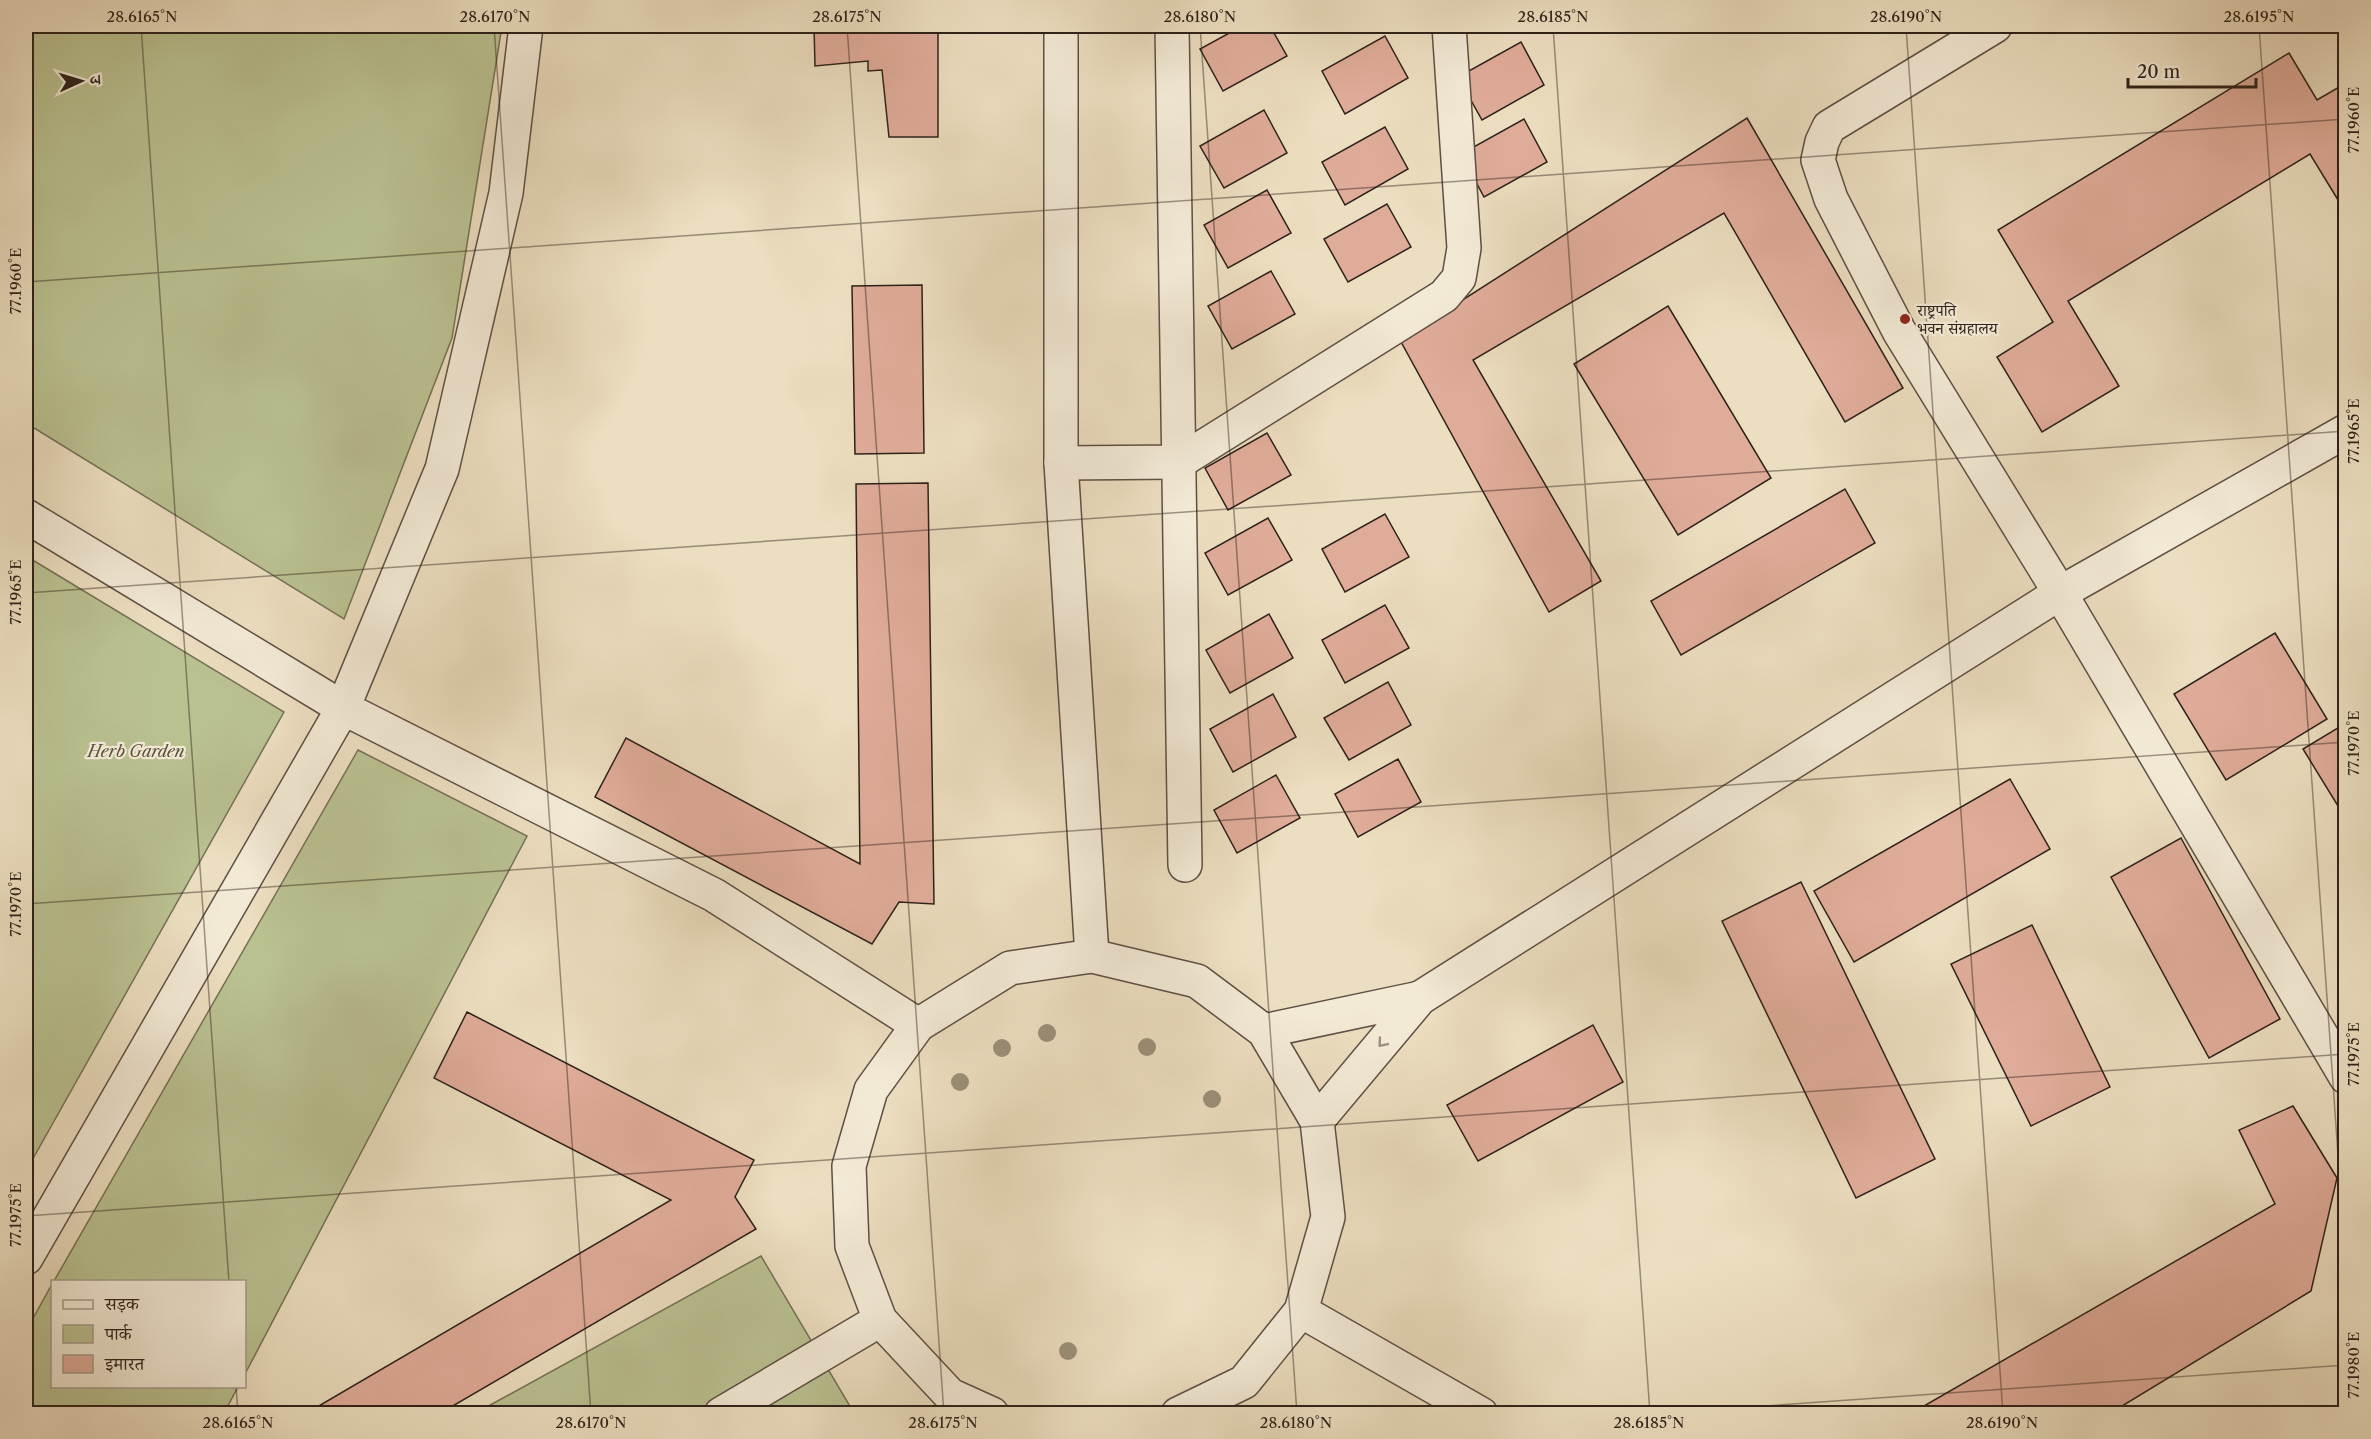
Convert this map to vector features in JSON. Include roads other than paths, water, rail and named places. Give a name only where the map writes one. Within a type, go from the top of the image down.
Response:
[{"type":"street","points":[[26,1258],[343,708],[442,469],[506,193],[526,26]]},
{"type":"street","points":[[1061,26],[1061,463],[1092,956]]},
{"type":"street","points":[[1172,26],[1185,865]]},
{"type":"street","points":[[1061,463],[1179,462],[1444,296],[1459,278],[1464,248],[1449,26]]},
{"type":"street","points":[[1995,26],[1829,127],[1822,142],[1818,160],[1831,199],[1899,331],[2342,1061]]},
{"type":"street","points":[[1317,1121],[1420,998],[2060,593],[2346,432]]},
{"type":"street","points":[[26,516],[343,708],[714,896],[918,1025]]},
{"type":"street","points":[[992,1413],[950,1395],[880,1320],[852,1246],[849,1166],[871,1090],[918,1025],[1010,968],[1092,956],[1197,981],[1264,1031],[1317,1121],[1328,1217],[1301,1311],[1244,1382],[1178,1413]]},
{"type":"street","points":[[1264,1031],[1420,998]]},
{"type":"street","points":[[1301,1311],[1481,1413]]},
{"type":"street","points":[[721,1413],[880,1320]]},
{"type":"place","name":"राष्ट्रपति भवन संग्रहालय","points":[[1905,319]]},
{"type":"park label","name":"Herb Garden","points":[[136,751]]}]
